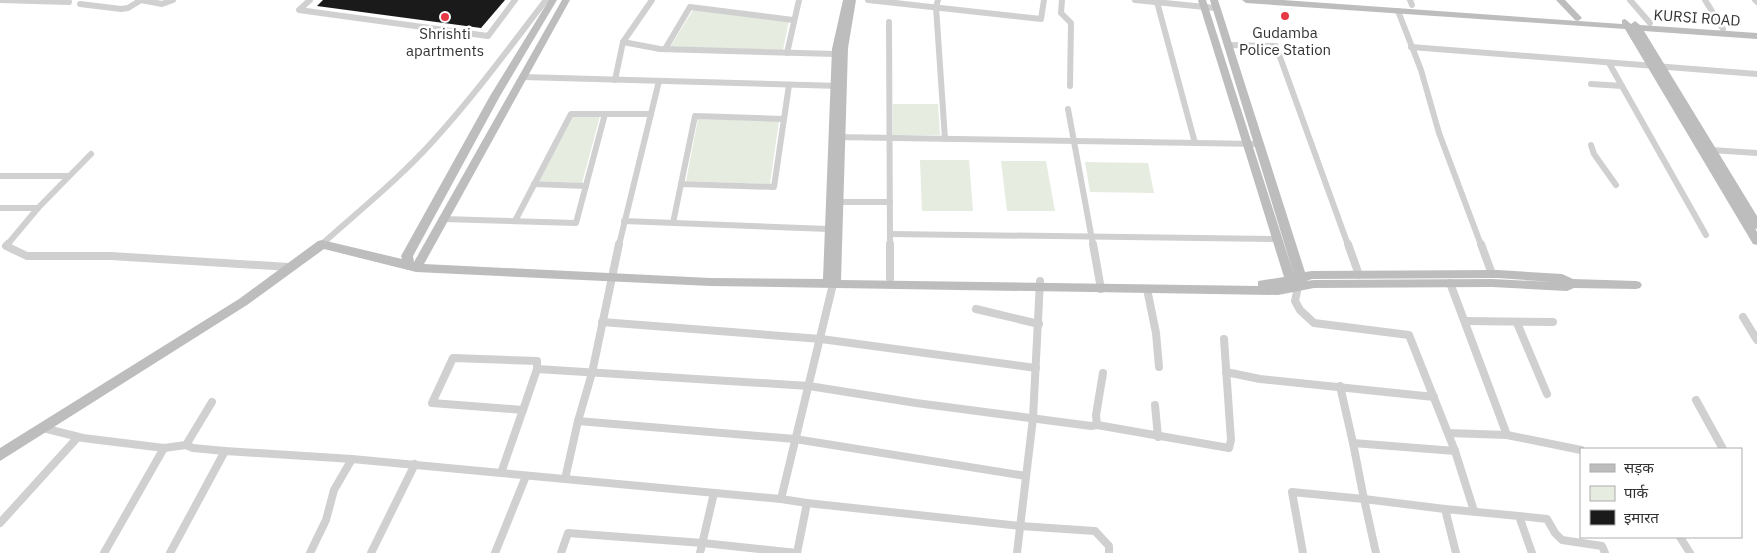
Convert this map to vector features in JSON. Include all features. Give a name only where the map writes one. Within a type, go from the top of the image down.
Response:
[{"type":"street","points":[[2,0],[71,1],[80,4],[121,9],[128,8],[140,0],[159,5],[167,4],[173,0]]},
{"type":"street","points":[[80,4],[87,0]]},
{"type":"street","points":[[310,0],[300,10],[488,36],[516,0]]},
{"type":"street","points":[[0,455],[243,302],[322,244],[381,192],[433,140],[484,80],[546,0]]},
{"type":"street","points":[[415,264],[407,256],[495,96],[553,0]]},
{"type":"street","points":[[415,264],[566,0]]},
{"type":"street","points":[[615,80],[623,42],[652,0]]},
{"type":"street","points":[[787,53],[800,0]]},
{"type":"street","points":[[839,86],[836,54],[846,0]]},
{"type":"street","points":[[832,279],[828,229],[837,137],[839,86],[843,48],[852,0]]},
{"type":"street","points":[[868,0],[1041,19],[1044,0]]},
{"type":"street","points":[[938,0],[936,8],[945,139]]},
{"type":"street","points":[[1062,0],[1060,13],[1070,23],[1070,86]]},
{"type":"street","points":[[1135,0],[1214,4],[1258,144],[1296,282],[1295,300],[1300,310],[1314,323],[1409,335],[1455,451],[1474,511]]},
{"type":"street","name":"KURSI ROAD","points":[[1246,0],[1757,32]]},
{"type":"street","name":"KURSI ROAD","points":[[1313,0],[1411,3],[1757,36]]},
{"type":"street","points":[[1560,0],[1578,18]]},
{"type":"street","points":[[1630,0],[1650,24]]},
{"type":"street","points":[[1706,0],[1723,29]]},
{"type":"street","points":[[1156,2],[1195,143]]},
{"type":"street","points":[[1203,3],[1278,240],[1296,282]]},
{"type":"street","points":[[665,49],[690,7],[794,20]]},
{"type":"street","points":[[1398,11],[1421,70],[1439,133],[1492,274]]},
{"type":"street","points":[[889,22],[890,278]]},
{"type":"street","points":[[1631,24],[1757,241]]},
{"type":"street","points":[[623,42],[665,49],[836,54]]},
{"type":"street","points":[[1227,45],[1276,46],[1359,275]]},
{"type":"street","points":[[1411,46],[1757,74]]},
{"type":"street","points":[[1609,63],[1706,235]]},
{"type":"street","points":[[1656,66],[1757,225]]},
{"type":"street","points":[[523,77],[839,86]]},
{"type":"street","points":[[564,479],[592,373],[612,274],[659,81]]},
{"type":"street","points":[[1591,84],[1622,86]]},
{"type":"street","points":[[681,184],[774,187],[789,85]]},
{"type":"street","points":[[1068,108],[1100,285]]},
{"type":"street","points":[[515,221],[571,114],[651,114]]},
{"type":"street","points":[[442,219],[576,223],[605,114]]},
{"type":"street","points":[[673,223],[695,116],[784,119]]},
{"type":"street","points":[[837,137],[1258,144]]},
{"type":"street","points":[[781,499],[821,339],[832,279],[839,202],[837,137]]},
{"type":"street","points":[[1591,145],[1594,154],[1616,185]]},
{"type":"street","points":[[1711,150],[1757,153]]},
{"type":"street","points":[[91,154],[38,208],[6,246],[27,256],[111,256],[289,267]]},
{"type":"street","points":[[0,176],[68,176]]},
{"type":"street","points":[[534,184],[586,186]]},
{"type":"street","points":[[839,202],[890,202]]},
{"type":"street","points":[[0,208],[38,208]]},
{"type":"street","points":[[624,222],[828,229]]},
{"type":"street","points":[[890,234],[1278,240]]},
{"type":"street","points":[[322,244],[415,264],[612,274],[710,282],[890,278],[1040,284]]},
{"type":"street","points":[[1100,285],[1147,289],[1278,291],[1312,275],[1492,274],[1562,278],[1571,283],[1636,285]]},
{"type":"street","points":[[832,279],[1100,285],[1274,284],[1296,282],[1314,284],[1492,283],[1567,287],[1571,283]]},
{"type":"street","points":[[1450,283],[1466,320],[1507,435]]},
{"type":"street","points":[[1017,553],[1033,418],[1040,284]]},
{"type":"street","points":[[1147,289],[1156,333],[1159,367]]},
{"type":"street","points":[[976,309],[1039,324]]},
{"type":"street","points":[[1744,316],[1757,340]]},
{"type":"street","points":[[1466,320],[1517,323],[1553,322]]},
{"type":"street","points":[[602,322],[821,339],[1036,368]]},
{"type":"street","points":[[1517,323],[1547,394]]},
{"type":"street","points":[[537,369],[809,386],[916,403],[1097,426],[1229,448],[1231,440],[1224,339]]},
{"type":"street","points":[[500,473],[537,369],[537,360],[453,358],[432,403],[522,410]]},
{"type":"street","points":[[1226,372],[1260,379],[1434,397]]},
{"type":"street","points":[[1097,426],[1096,415],[1102,373]]},
{"type":"street","points":[[1340,386],[1376,553]]},
{"type":"street","points":[[1696,400],[1722,448]]},
{"type":"street","points":[[186,445],[212,402]]},
{"type":"street","points":[[1155,405],[1158,437]]},
{"type":"street","points":[[578,421],[795,438],[1026,476]]},
{"type":"street","points":[[42,428],[78,437],[164,448],[186,445],[192,448],[225,452],[415,464],[781,499],[807,504],[1020,526],[1095,531],[1109,546],[1109,553]]},
{"type":"street","points":[[1448,433],[1507,435],[1580,450]]},
{"type":"street","points":[[0,522],[78,437]]},
{"type":"street","points":[[1353,443],[1455,451]]},
{"type":"street","points":[[104,553],[164,448]]},
{"type":"street","points":[[170,553],[225,452]]},
{"type":"street","points":[[310,553],[326,520],[334,490],[352,459]]},
{"type":"street","points":[[372,553],[415,464]]},
{"type":"street","points":[[495,553],[526,476]]},
{"type":"street","points":[[1303,553],[1292,492],[1364,498],[1444,509],[1547,519],[1555,533],[1562,540],[1602,546],[1606,553]]},
{"type":"street","points":[[700,553],[714,493]]},
{"type":"street","points":[[561,553],[568,533],[702,543],[797,553],[807,504]]},
{"type":"street","points":[[1444,509],[1456,553]]},
{"type":"street","points":[[1519,516],[1532,553]]},
{"type":"street","points":[[1681,538],[1690,553]]},
{"type":"green space","points":[[693,10],[789,21],[783,50],[670,47]]},
{"type":"green space","points":[[893,104],[938,104],[940,135],[893,135]]},
{"type":"green space","points":[[600,116],[582,183],[539,181],[573,117]]},
{"type":"green space","points":[[698,119],[779,121],[770,184],[686,181]]},
{"type":"green space","points":[[920,160],[969,160],[973,211],[922,211]]},
{"type":"green space","points":[[1001,161],[1046,161],[1055,211],[1007,211]]},
{"type":"green space","points":[[1085,162],[1148,163],[1154,193],[1090,192]]},
{"type":"building","name":"Shrishti apartments","points":[[323,0],[505,0],[481,28],[317,6]]},
{"type":"place","name":"Gudamba Police Station","points":[[1285,16]]},
{"type":"place","name":"Shrishti apartments","points":[[445,17]]}]
